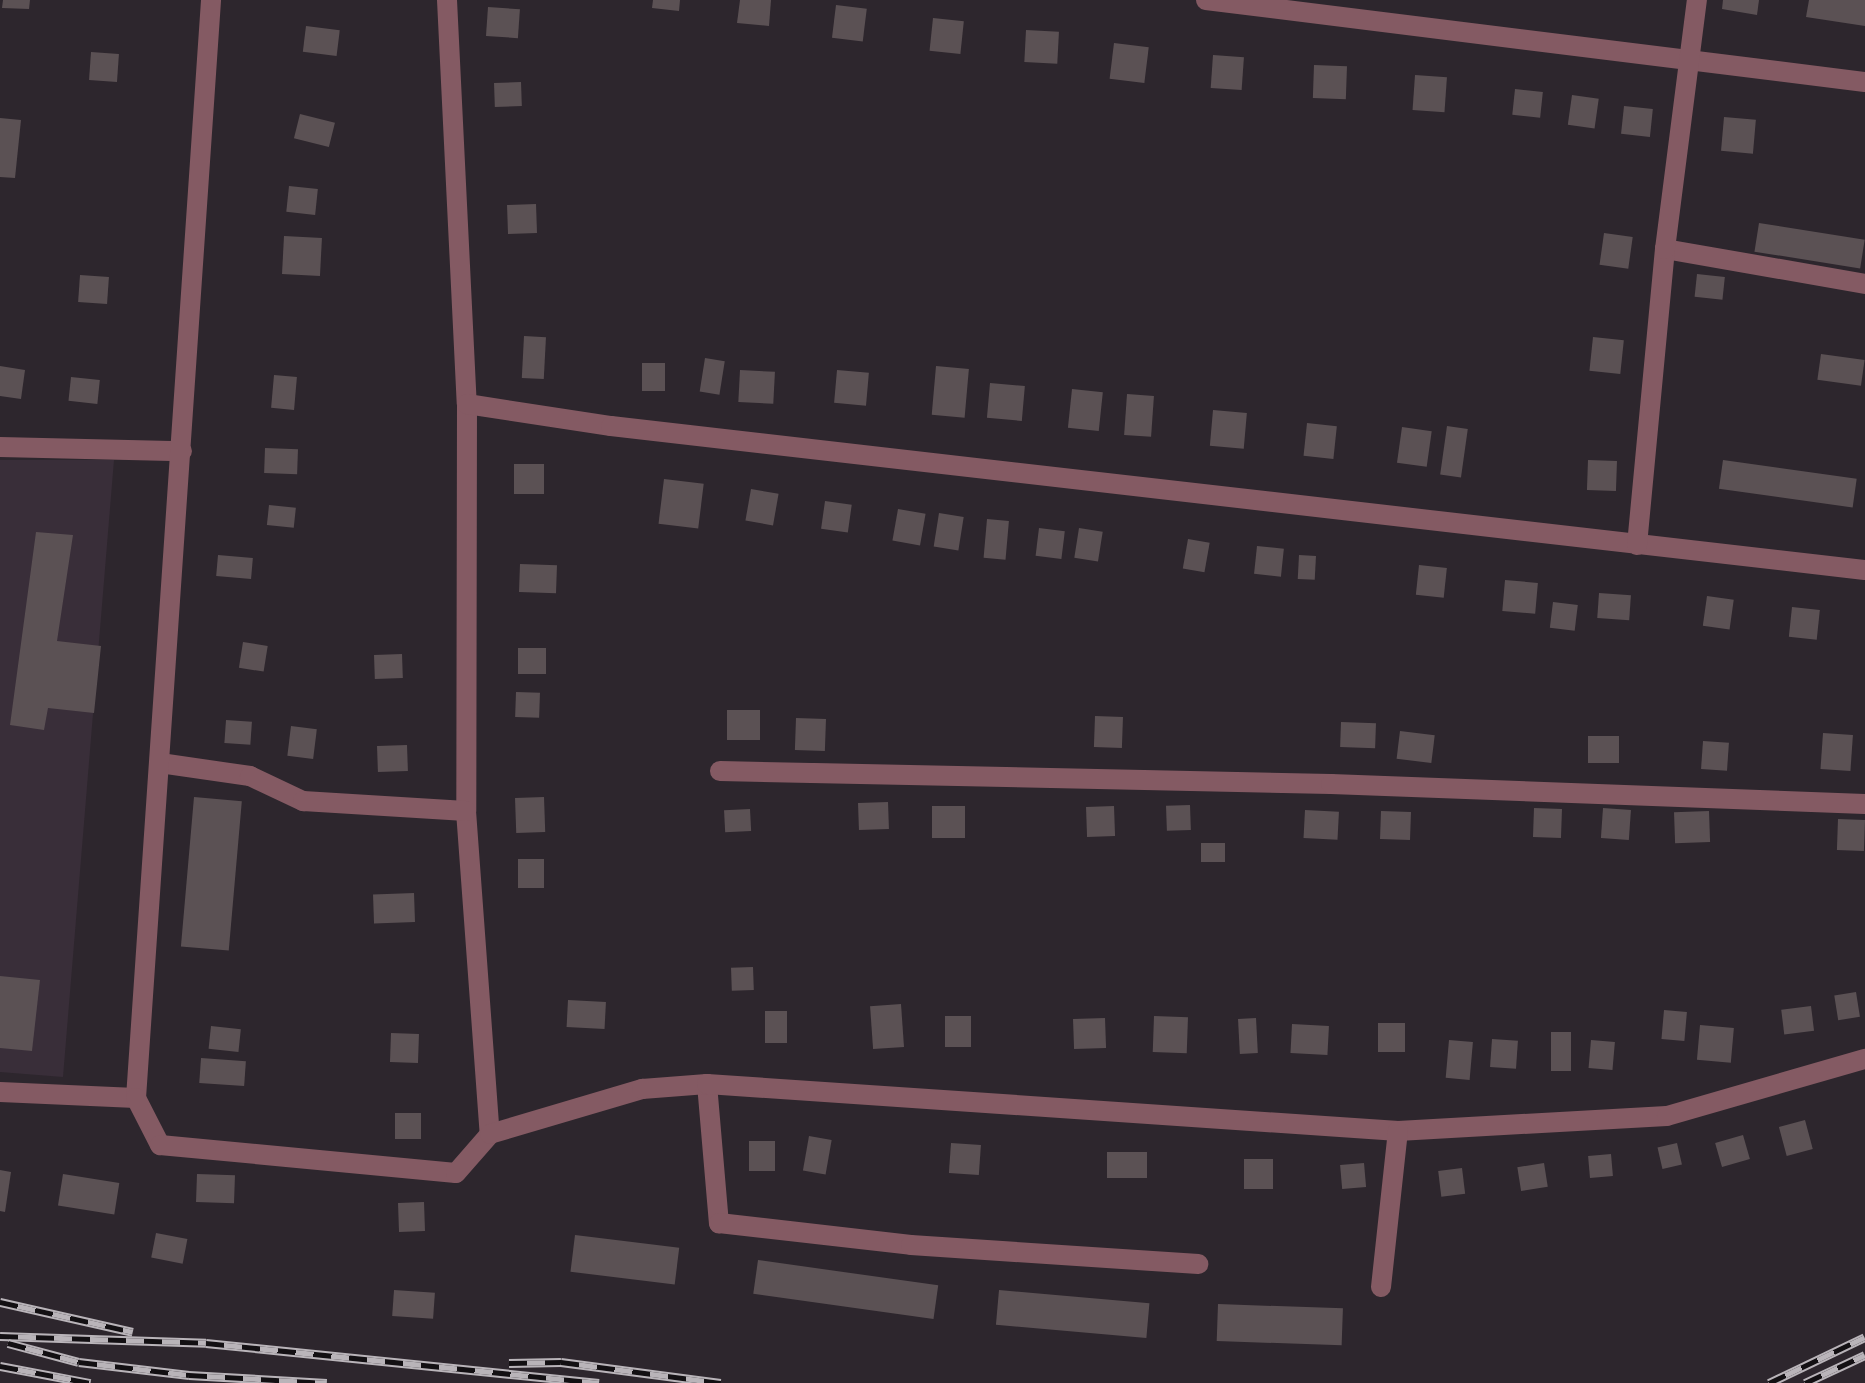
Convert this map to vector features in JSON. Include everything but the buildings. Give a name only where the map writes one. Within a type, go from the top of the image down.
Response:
[{"type":"street","points":[[211,0],[136,1098],[160,1145],[456,1173],[490,1134],[642,1089],[707,1084],[1398,1131],[1667,1116],[1865,1059]]},
{"type":"street","points":[[447,0],[467,404],[466,811],[490,1134]]},
{"type":"street","points":[[1206,0],[1865,82]]},
{"type":"street","points":[[1637,545],[1665,249],[1697,0]]},
{"type":"street","points":[[1665,249],[1865,284]]},
{"type":"street","points":[[467,404],[611,426],[1865,570]]},
{"type":"street","points":[[0,447],[182,451]]},
{"type":"street","points":[[160,763],[250,776],[303,801],[466,811]]},
{"type":"street","points":[[720,771],[1331,784],[1865,804]]},
{"type":"street","points":[[707,1084],[719,1223],[911,1245],[1198,1264]]},
{"type":"street","points":[[0,1092],[136,1098]]},
{"type":"street","points":[[1381,1287],[1398,1131]]},
{"type":"shaded area","points":[[0,460],[114,460],[63,1077],[0,1072]]},
{"type":"railway","points":[[0,1302],[133,1332]]},
{"type":"railway","points":[[0,1336],[206,1343],[599,1383]]},
{"type":"railway","points":[[1769,1383],[1865,1337]]},
{"type":"railway","points":[[8,1343],[79,1362],[189,1375],[327,1383]]},
{"type":"railway","points":[[1805,1383],[1865,1355]]},
{"type":"railway","points":[[509,1363],[561,1362],[721,1383]]},
{"type":"railway","points":[[0,1366],[90,1383]]}]
